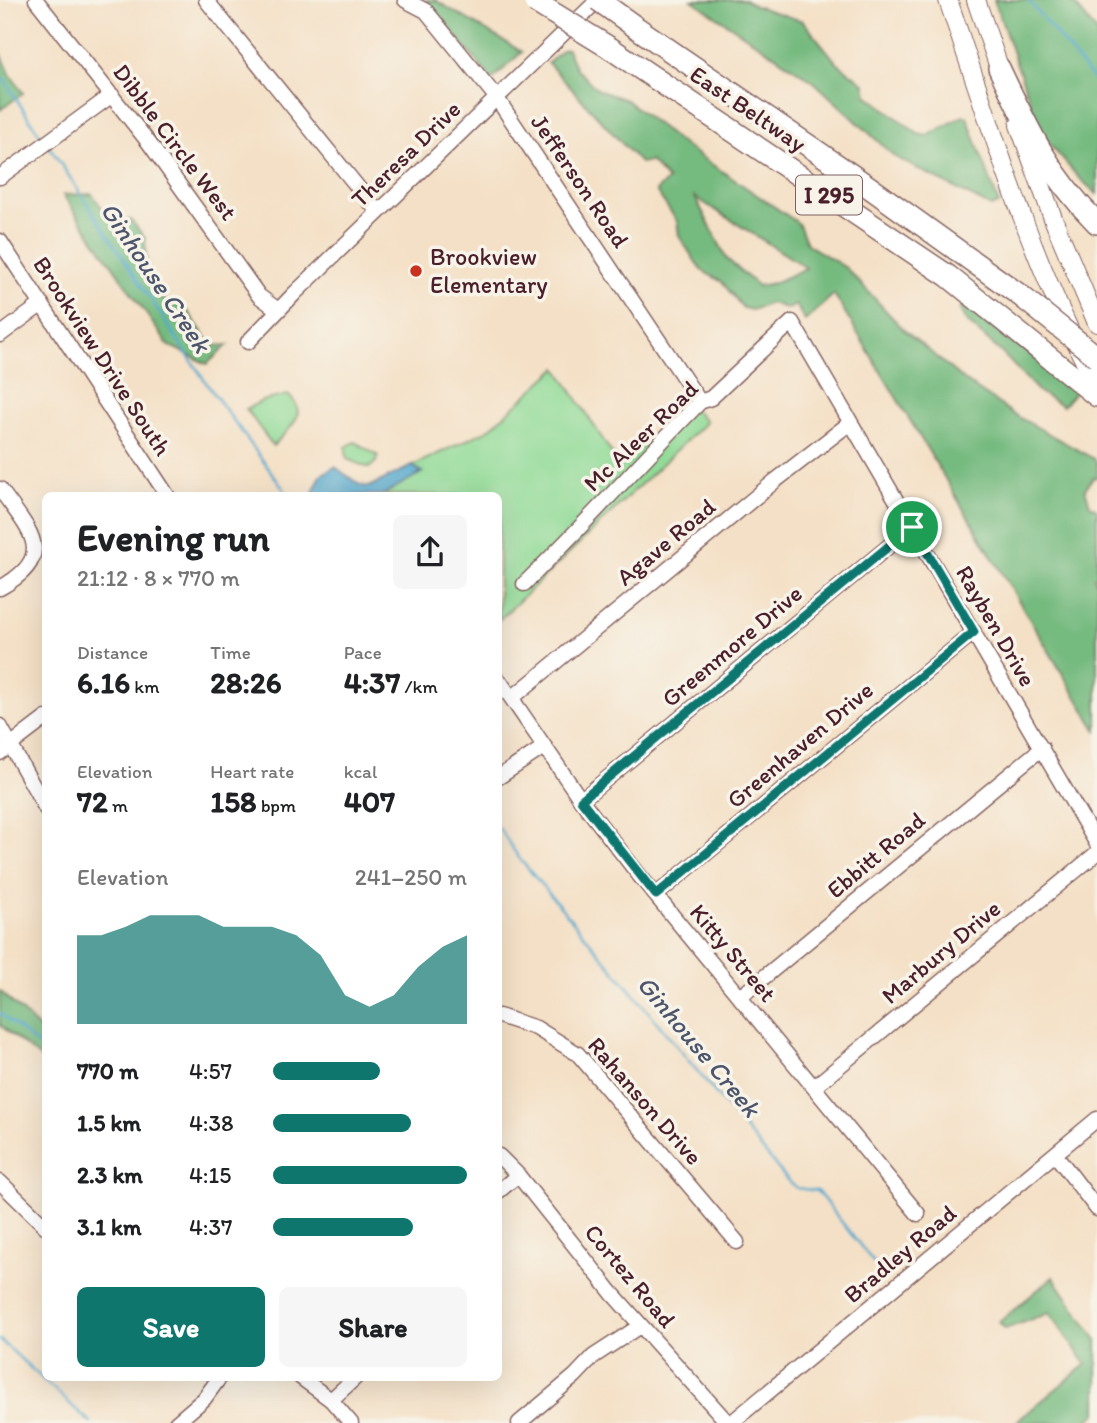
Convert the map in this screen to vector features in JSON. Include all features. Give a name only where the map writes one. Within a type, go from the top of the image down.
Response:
[{"type":"highway","name":"East Beltway","points":[[598,0],[1021,296],[1097,357]]},
{"type":"highway","name":"East Beltway","points":[[533,1],[610,48],[948,276],[1097,396]]},
{"type":"highway","points":[[999,68],[1046,162],[1077,204],[1097,223]]},
{"type":"main road","points":[[948,0],[1020,211],[1049,285],[1097,385]]},
{"type":"main road","points":[[976,0],[1054,221],[1097,323]]},
{"type":"street","name":"Dibble Circle West","points":[[36,0],[112,95],[259,296],[278,310]]},
{"type":"street","points":[[206,0],[378,212]]},
{"type":"street","name":"Jefferson Road","points":[[405,0],[426,11],[496,97],[700,402]]},
{"type":"street","name":"Theresa Drive","points":[[248,342],[378,212],[598,0]]},
{"type":"street","points":[[0,177],[112,95]]},
{"type":"street","name":"Brookview Drive South","points":[[0,241],[165,492]]},
{"type":"street","points":[[0,335],[42,304]]},
{"type":"street","name":"Mc Aleer Road","points":[[524,584],[700,402],[711,398],[792,323]]},
{"type":"street","name":"Rayben Drive","points":[[792,323],[1097,844]]},
{"type":"street","name":"Agave Road","points":[[512,698],[817,447],[850,423]]},
{"type":"street","points":[[0,488],[30,533],[35,550],[31,565],[25,572],[0,588]]},
{"type":"street","name":"Greenmore Drive","points":[[581,800],[912,527]]},
{"type":"street","name":"Greenhaven Drive","points":[[656,895],[974,632]]},
{"type":"street","name":"Kitty Street","points":[[502,684],[581,800],[918,1214]]},
{"type":"street","points":[[5,750],[42,721]]},
{"type":"street","points":[[0,726],[5,750],[42,803]]},
{"type":"street","points":[[502,775],[544,747]]},
{"type":"street","name":"Ebbitt Road","points":[[740,997],[1042,748]]},
{"type":"street","name":"Marbury Drive","points":[[814,1087],[1097,853]]},
{"type":"street","name":"Rahanson Drive","points":[[502,1017],[537,1028],[578,1054],[737,1242]]},
{"type":"street","name":"Bradley Road","points":[[729,1423],[1097,1119]]},
{"type":"street","points":[[1055,1154],[1097,1209]]},
{"type":"street","name":"Cortez Road","points":[[502,1159],[518,1175],[640,1326],[729,1423]]},
{"type":"street","points":[[502,1188],[518,1175]]},
{"type":"street","points":[[0,1182],[42,1223]]},
{"type":"street","points":[[519,1423],[575,1376],[594,1356],[640,1326]]},
{"type":"street","points":[[176,1423],[204,1399],[217,1381]]},
{"type":"street","points":[[305,1381],[331,1400],[351,1423]]},
{"type":"street","points":[[331,1400],[352,1381]]},
{"type":"green space","points":[[426,0],[435,0],[522,52],[492,80]]},
{"type":"green space","points":[[692,0],[745,0],[755,6],[803,21],[837,63],[865,84],[867,95],[918,134],[927,136],[963,116],[967,117],[999,204],[991,207],[895,157],[814,82]]},
{"type":"green space","points":[[994,0],[1071,0],[1097,32],[1097,194],[1077,176],[1042,135]]},
{"type":"green space","points":[[567,49],[576,69],[598,90],[626,100],[682,144],[798,223],[807,244],[846,268],[904,330],[964,380],[1015,415],[1094,459],[1097,463],[1097,477],[1093,478],[1085,489],[1090,505],[1097,509],[1097,575],[1094,577],[1097,584],[1097,731],[834,294],[805,321],[796,305],[788,309],[771,303],[752,310],[743,308],[722,282],[701,270],[679,236],[677,221],[656,191],[668,180],[650,161],[640,163],[548,63],[562,50]],"holes":[[[695,197],[806,268],[774,283],[758,286],[727,259]]]},
{"type":"green space","points":[[0,51],[10,74],[23,93],[0,110]]},
{"type":"green space","points":[[92,194],[110,219],[131,220],[145,238],[147,267],[162,299],[187,310],[212,346],[228,345],[207,364],[168,345],[63,195]]},
{"type":"green space","points":[[959,308],[969,308],[1077,390],[1063,406],[1039,392],[1001,352],[966,321]]},
{"type":"green space","points":[[557,368],[620,466],[688,403],[706,422],[502,617],[502,492],[387,492],[422,472],[412,466],[488,430]]},
{"type":"green space","points":[[288,395],[295,402],[297,409],[295,422],[273,446],[246,409],[262,401]]},
{"type":"green space","points":[[355,442],[378,456],[369,468],[347,459],[346,447]]},
{"type":"green space","points":[[0,991],[42,1031],[42,1060],[0,1025]]},
{"type":"green space","points":[[1053,1277],[1097,1340],[1097,1413],[1085,1423],[1015,1423],[1086,1364],[1049,1313],[1005,1329],[999,1322]]},
{"type":"water","points":[[412,466],[423,472],[387,492],[313,492],[321,475],[335,467],[360,485],[369,487]]},
{"type":"waterway","points":[[1028,0],[1097,84]]},
{"type":"waterway","name":"Ginhouse Creek","points":[[0,74],[42,138]]},
{"type":"waterway","name":"Ginhouse Creek","points":[[49,146],[209,387],[286,492]]},
{"type":"waterway","name":"Ginhouse Creek","points":[[502,832],[519,858],[789,1182],[797,1188],[817,1191],[882,1273]]},
{"type":"waterway","points":[[0,1013],[42,1049]]},
{"type":"waterway","points":[[0,1340],[42,1378]]},
{"type":"waterway","points":[[45,1381],[91,1423]]},
{"type":"place","name":"Brookview Elementary","points":[[416,271]]},
{"type":"route","points":[[912,527],[974,632],[656,895],[581,800],[912,527]]}]
